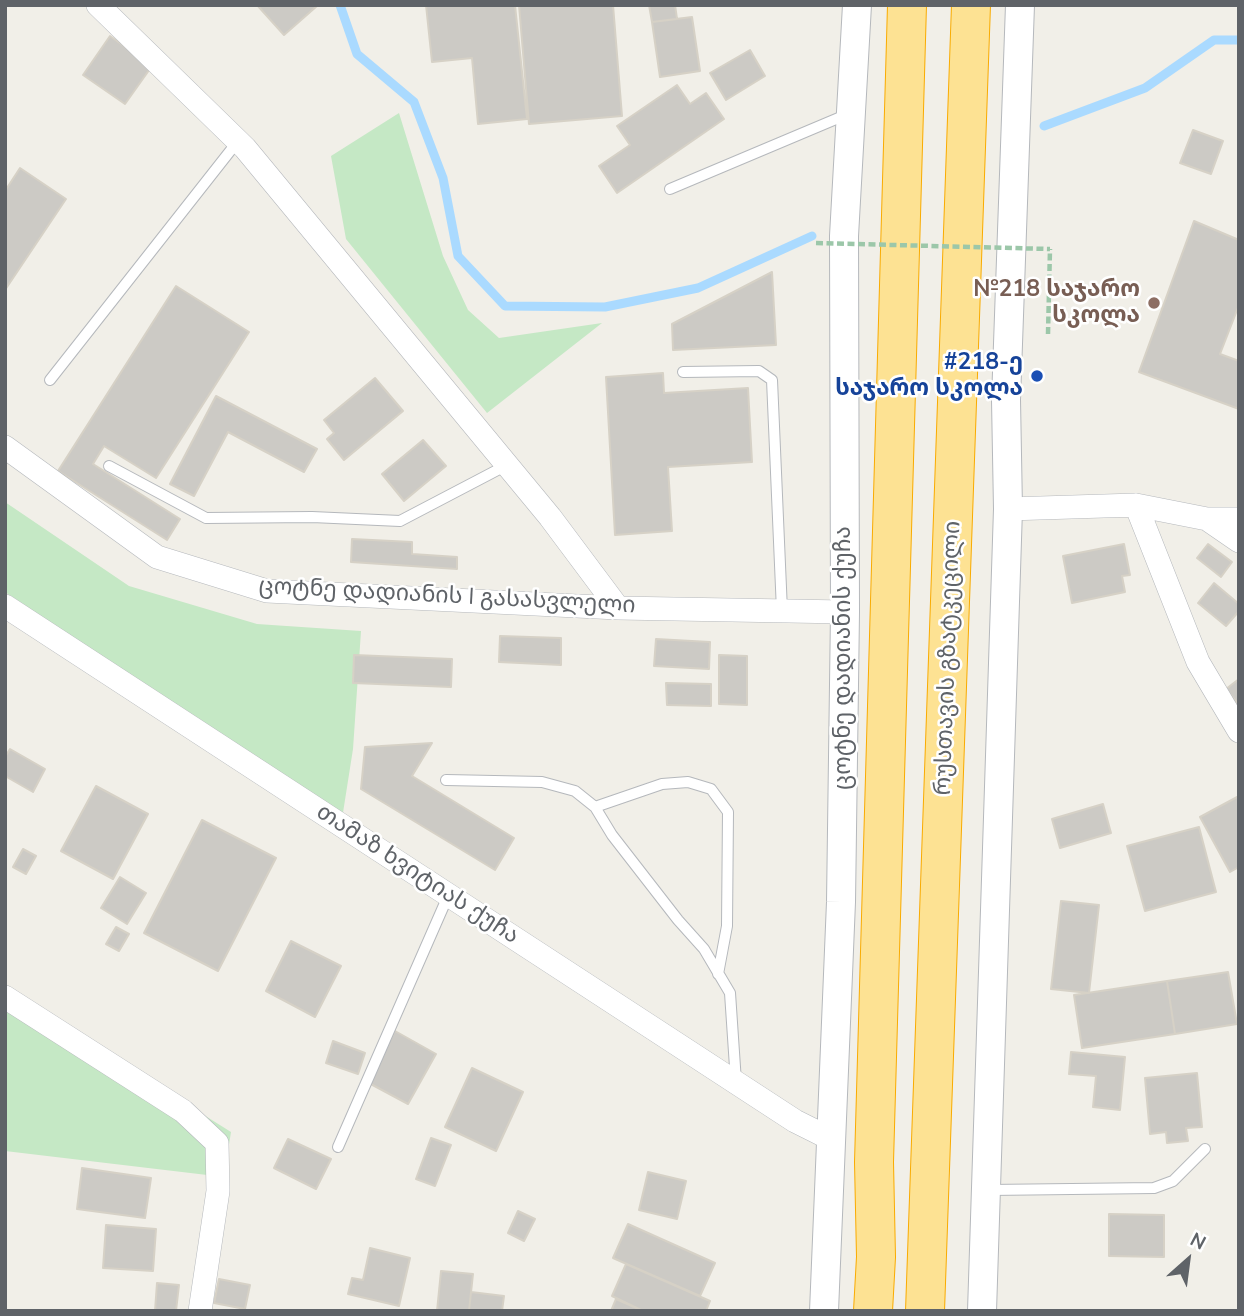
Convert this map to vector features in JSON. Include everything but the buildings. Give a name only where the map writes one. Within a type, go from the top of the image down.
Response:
[{"type":"highway","points":[[873,1311],[876,1257],[874,1162],[907,5]]},
{"type":"highway","name":"რუსთავის გზატკეცილი","points":[[925,1311],[971,5]]},
{"type":"street","points":[[98,5],[238,141],[550,517],[618,608]]},
{"type":"street","name":"ცოტნე დადიანის ქუჩა","points":[[824,1311],[841,902],[845,612],[844,236],[858,5]]},
{"type":"street","points":[[982,1311],[1007,509],[1006,400],[1020,5]]},
{"type":"street","name":"ცოტნე დადიანის I გასასვლელი","points":[[5,447],[157,557],[267,591],[618,608],[845,612]]},
{"type":"street","points":[[1007,509],[1136,505],[1207,519],[1239,519]]},
{"type":"street","points":[[1136,505],[1198,662],[1239,731]]},
{"type":"street","points":[[1207,519],[1239,541]]},
{"type":"street","name":"თამაზ ხვიტიას ქუჩა","points":[[5,607],[795,1121],[831,1139]]},
{"type":"street","points":[[5,997],[183,1111],[216,1143],[218,1191],[200,1311]]},
{"type":"lane","points":[[670,189],[850,113]]},
{"type":"lane","points":[[50,380],[238,141]]},
{"type":"lane","points":[[684,372],[759,371],[772,380],[782,611]]},
{"type":"lane","points":[[109,466],[206,518],[312,517],[400,521],[507,465]]},
{"type":"lane","points":[[446,780],[541,782],[575,791],[596,807],[620,845],[704,949],[730,993],[737,1082]]},
{"type":"lane","points":[[596,807],[662,784],[688,782],[711,789],[728,812],[727,926],[718,974]]},
{"type":"lane","points":[[338,1147],[448,895]]},
{"type":"lane","points":[[986,1190],[1154,1188],[1173,1181],[1205,1149]]},
{"type":"path","points":[[816,243],[1050,248],[1048,334]]},
{"type":"green space","points":[[399,113],[443,256],[468,310],[499,338],[602,323],[487,413],[346,239],[331,156]]},
{"type":"green space","points":[[5,502],[129,586],[257,624],[361,631],[353,749],[342,819],[5,592]]},
{"type":"green space","points":[[5,990],[231,1132],[224,1177],[5,1151]]},
{"type":"waterway","points":[[340,5],[357,54],[414,102],[443,178],[458,256],[505,306],[605,307],[698,288],[812,236]]},
{"type":"waterway","points":[[1044,126],[1145,88],[1214,40],[1239,40]]},
{"type":"place","name":"№218 საჯარო სკოლა","points":[[1154,303]]},
{"type":"place","name":"#218-ე საჯარო სკოლა","points":[[1037,376]]}]
